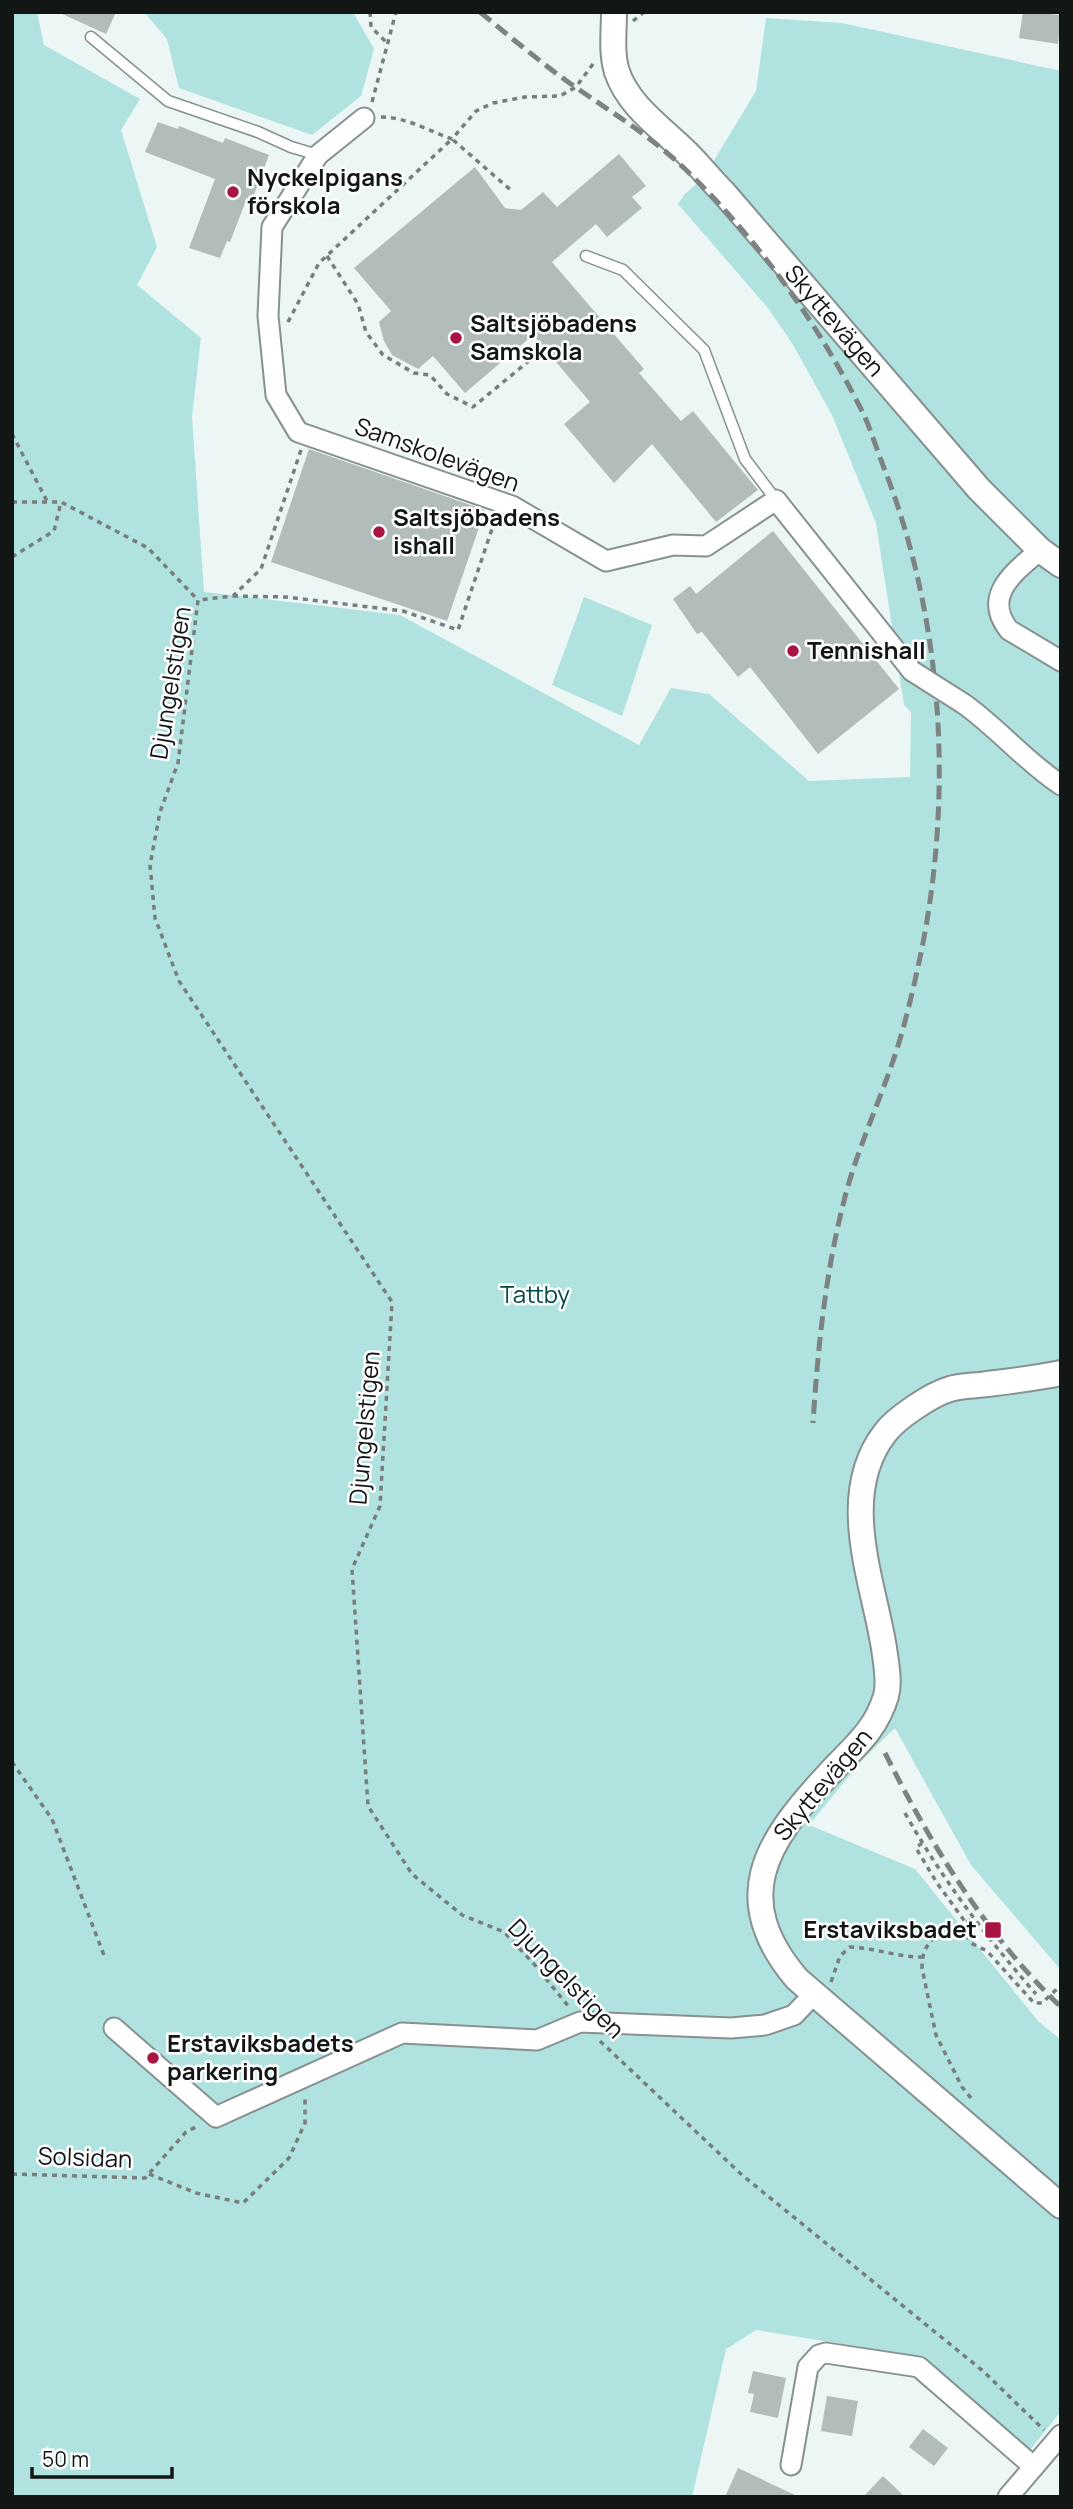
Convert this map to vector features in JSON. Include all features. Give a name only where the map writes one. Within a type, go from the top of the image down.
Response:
[{"type":"street","points":[[606,66],[614,53],[614,20]]},
{"type":"street","name":"Skyttevägen","points":[[606,66],[638,106],[687,153],[723,193],[978,489],[1040,550],[1061,565]]},
{"type":"street","points":[[298,432],[276,395],[268,316],[272,227],[318,155],[364,118]]},
{"type":"street","name":"Samskolevägen","points":[[298,432],[512,506],[606,561],[673,545],[706,546],[776,500]]},
{"type":"street","points":[[776,500],[912,671],[989,723],[1030,762],[1061,785]]},
{"type":"street","points":[[1040,550],[1009,578],[1001,593],[999,608],[1009,630],[1061,661]]},
{"type":"street","name":"Skyttevägen","points":[[1061,1373],[950,1389],[898,1418],[884,1433],[866,1469],[861,1490],[862,1532],[882,1636],[887,1694],[872,1730],[796,1811],[773,1845],[765,1862],[761,1905],[767,1932],[779,1957],[1061,2206]]},
{"type":"street","points":[[114,2028],[216,2117],[402,2033],[537,2040],[580,2022],[732,2028],[765,2025],[794,2015],[821,1993]]},
{"type":"street","points":[[790,2465],[808,2367],[819,2355],[826,2353],[919,2367],[1034,2467]]},
{"type":"street","points":[[1008,2497],[1058,2438]]},
{"type":"lane","points":[[91,37],[168,101],[318,155]]},
{"type":"lane","points":[[586,256],[623,270],[704,350],[745,458],[776,500]]},
{"type":"path","points":[[370,12],[371,27],[388,44]]},
{"type":"path","points":[[364,118],[376,96],[396,12]]},
{"type":"path","points":[[614,20],[637,20],[644,12]]},
{"type":"path","points":[[271,355],[320,263],[452,139],[476,111],[493,103],[525,97],[560,96],[606,66]]},
{"type":"path","points":[[364,118],[391,117],[452,139],[513,192]]},
{"type":"path","points":[[327,256],[358,304],[366,332],[383,355],[414,373],[430,375],[447,394],[473,407],[530,360]]},
{"type":"path","points":[[233,596],[261,569],[303,443],[298,432]]},
{"type":"path","points":[[12,434],[48,503]]},
{"type":"path","points":[[12,502],[61,502],[148,548],[198,600]]},
{"type":"path","points":[[12,557],[54,531],[61,502]]},
{"type":"path","name":"Djungelstigen","points":[[501,502],[458,630],[403,611],[286,597],[233,596],[198,600],[178,763],[160,813],[150,865],[155,918],[179,981],[392,1302],[380,1506],[352,1569],[368,1806],[412,1874],[462,1914],[504,1932],[534,1964],[580,2022],[742,2175],[984,2371],[1058,2438]]},
{"type":"path","points":[[12,1762],[52,1819],[105,1958]]},
{"type":"path","points":[[905,1813],[973,1918],[1035,1994]]},
{"type":"path","points":[[922,1843],[916,1847],[964,1924],[971,1943],[987,1951],[1034,2003],[1042,2003],[1058,1988],[1061,1991]]},
{"type":"path","points":[[973,1918],[949,1928],[928,1945],[922,1957],[922,1968],[936,2035],[962,2087],[978,2107]]},
{"type":"path","points":[[821,1993],[840,1956],[850,1947],[901,1957],[922,1957]]},
{"type":"path","points":[[149,2174],[196,2193],[243,2203],[289,2158],[304,2123],[306,2076]]},
{"type":"path","name":"Solsidan","points":[[12,2174],[145,2178],[186,2132],[216,2117]]},
{"type":"green space","name":"Tattby","points":[[12,12],[37,12],[44,45],[140,99],[121,130],[157,247],[137,285],[201,338],[192,417],[204,592],[400,615],[639,745],[671,688],[709,694],[809,781],[910,777],[911,712],[904,705],[876,523],[832,415],[792,343],[768,308],[678,204],[704,177],[756,91],[766,18],[842,23],[1061,71],[1061,1970],[971,1865],[895,1728],[863,1759],[809,1825],[915,1869],[1038,2021],[1061,2040],[1061,2411],[1030,2450],[923,2357],[756,2330],[726,2349],[692,2497],[12,2497]]},
{"type":"green space","points":[[144,12],[353,12],[374,49],[361,96],[312,135],[179,88],[167,39]]},
{"type":"green space","points":[[584,597],[652,625],[622,716],[552,685]]},
{"type":"building","points":[[58,12],[116,12],[106,34]]},
{"type":"building","points":[[1023,12],[1061,15],[1058,44],[1019,38]]},
{"type":"building","name":"Nyckelpigans förskola","points":[[158,122],[178,129],[179,126],[223,143],[225,138],[269,155],[252,200],[247,198],[230,242],[227,241],[220,258],[189,248],[215,179],[145,152]]},
{"type":"building","name":"Saltsjöbadens Samskola","points":[[619,154],[646,186],[632,197],[642,208],[607,237],[596,224],[552,262],[644,369],[639,373],[681,421],[693,411],[758,490],[716,522],[652,444],[614,483],[564,424],[590,402],[533,335],[465,393],[433,356],[418,369],[392,355],[384,341],[379,322],[391,311],[354,268],[475,167],[505,208],[521,210],[543,192],[557,207]]},
{"type":"building","name":"Saltsjöbadens ishall","points":[[309,449],[485,510],[447,621],[271,562]]},
{"type":"building","name":"Tennishall","points":[[773,531],[899,689],[818,754],[750,667],[738,677],[702,632],[697,634],[673,599],[690,586],[696,594]]},
{"type":"building","points":[[753,2371],[786,2378],[778,2418],[750,2412],[754,2394],[748,2393]]},
{"type":"building","points":[[827,2396],[858,2401],[852,2436],[821,2431]]},
{"type":"building","points":[[923,2429],[948,2448],[934,2466],[909,2447]]},
{"type":"building","points":[[738,2468],[799,2497],[725,2497]]},
{"type":"building","points":[[883,2476],[905,2497],[863,2497]]},
{"type":"railway","points":[[480,12],[557,74],[642,133],[684,168],[736,223],[784,283],[806,314],[863,413],[905,530],[920,588],[931,648],[937,708],[939,768],[932,889],[922,948],[901,1036],[856,1160],[839,1221],[824,1307],[813,1423]]},
{"type":"railway","points":[[885,1753],[921,1821],[962,1888],[1008,1950],[1061,2007]]},
{"type":"place","name":"Nyckelpigans förskola","points":[[233,192]]},
{"type":"place","name":"Saltsjöbadens Samskola","points":[[456,338]]},
{"type":"place","name":"Saltsjöbadens ishall","points":[[379,532]]},
{"type":"place","name":"Tennishall","points":[[793,651]]},
{"type":"place","name":"Erstaviksbadet","points":[[993,1930]]},
{"type":"place","name":"Erstaviksbadets parkering","points":[[153,2058]]}]
